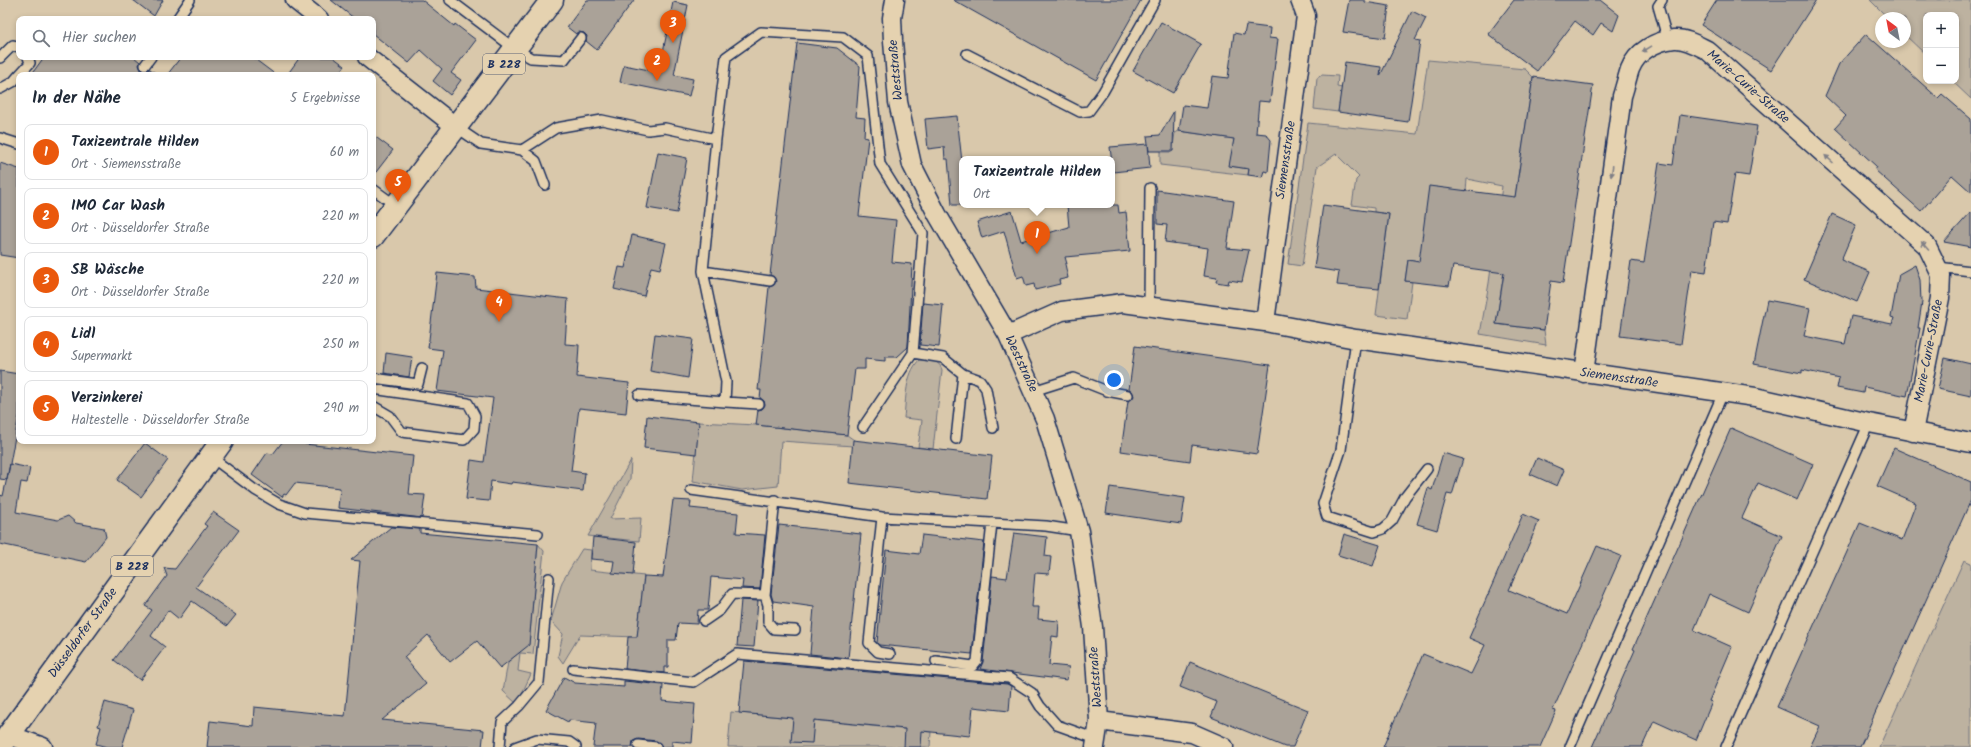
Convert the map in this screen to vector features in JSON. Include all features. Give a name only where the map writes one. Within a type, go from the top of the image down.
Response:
[{"type":"main road","name":"B 228","points":[[376,232],[552,0]]},
{"type":"main road","name":"Düsseldorfer Straße","points":[[4,741],[216,449]]},
{"type":"street","points":[[295,0],[315,16]]},
{"type":"street","name":"Weststraße","points":[[895,0],[892,18],[898,102],[912,165],[937,214],[1008,335],[1045,418],[1079,531],[1093,626],[1099,721],[1096,743]]},
{"type":"street","name":"Siemensstraße","points":[[1265,322],[1306,16],[1300,0]]},
{"type":"street","name":"Marie-Curie-Straße","points":[[1584,373],[1622,96],[1630,68],[1638,54],[1655,44],[1675,39],[1691,42],[1707,50],[1927,246],[1941,275],[1940,298],[1913,432]]},
{"type":"street","points":[[371,60],[455,126]]},
{"type":"street","name":"Siemensstraße","points":[[1008,335],[1062,311],[1123,303],[1265,322],[1356,339],[1755,397],[1869,423],[1971,443]]},
{"type":"street","points":[[1099,721],[1192,733],[1224,747]]},
{"type":"street","points":[[4,741],[43,747]]},
{"type":"lane","points":[[179,16],[190,0]]},
{"type":"lane","points":[[450,0],[515,49],[531,58],[564,60],[581,38]]},
{"type":"lane","points":[[967,54],[1080,112],[1089,111],[1103,92],[1155,0]]},
{"type":"lane","points":[[1662,0],[1658,6],[1668,41]]},
{"type":"lane","points":[[725,402],[726,382],[703,271],[726,57],[760,32],[843,37],[868,56],[880,164],[923,233],[913,353],[863,427]]},
{"type":"lane","points":[[0,58],[13,45],[16,46]]},
{"type":"lane","points":[[22,72],[30,63],[29,60]]},
{"type":"lane","points":[[145,65],[149,60]]},
{"type":"lane","points":[[0,89],[13,82],[16,78]]},
{"type":"lane","points":[[522,150],[556,128],[602,120],[648,130],[665,128],[716,139]]},
{"type":"lane","points":[[455,126],[481,144],[522,150],[536,162],[545,185]]},
{"type":"lane","points":[[0,138],[16,143]]},
{"type":"lane","points":[[1149,307],[1150,188]]},
{"type":"lane","points":[[376,191],[395,205]]},
{"type":"lane","points":[[1938,267],[1971,271]]},
{"type":"lane","points":[[703,271],[770,281]]},
{"type":"lane","points":[[1356,339],[1341,450],[1322,504],[1327,517],[1374,532],[1383,529],[1392,521],[1406,497],[1427,469]]},
{"type":"lane","points":[[913,353],[943,358],[963,374],[980,380],[986,389],[993,428]]},
{"type":"lane","points":[[376,378],[418,384],[422,368]]},
{"type":"lane","points":[[956,438],[963,374]]},
{"type":"lane","points":[[1033,390],[1074,378],[1107,391],[1128,395]]},
{"type":"lane","points":[[376,389],[468,403],[475,416],[474,429],[464,440],[402,432],[390,416],[376,408]]},
{"type":"lane","points":[[1570,747],[1723,393]]},
{"type":"lane","points":[[639,395],[759,404]]},
{"type":"lane","points":[[1726,747],[1869,423]]},
{"type":"lane","points":[[216,449],[255,490],[279,504],[305,513],[538,534]]},
{"type":"lane","points":[[691,490],[775,500],[882,516],[1046,526],[1079,531]]},
{"type":"lane","points":[[775,500],[765,595],[768,605],[768,622],[774,629],[796,630]]},
{"type":"lane","points":[[882,516],[869,643],[878,652],[890,654]]},
{"type":"lane","points":[[936,661],[973,666],[977,661],[992,523]]},
{"type":"lane","points":[[500,747],[500,720],[519,706],[539,682],[549,578]]},
{"type":"lane","points":[[704,621],[720,610],[732,594],[765,595]]},
{"type":"lane","points":[[573,669],[694,682],[737,654],[1009,678],[1032,693],[1040,706],[1057,725],[1096,743]]},
{"type":"lane","points":[[515,747],[537,739],[569,742],[576,747]]},
{"type":"lane","points":[[638,745],[656,747]]},
{"type":"shaded area","points":[[1870,0],[1971,0],[1971,99],[1955,84],[1959,84],[1959,12],[1923,12],[1923,52],[1911,41],[1911,12],[1882,12]]},
{"type":"shaded area","points":[[1428,60],[1525,69],[1533,77],[1496,324],[1544,330],[1546,345],[1480,334],[1489,283],[1502,186],[1467,179],[1466,191],[1419,262],[1408,260],[1405,281],[1412,282],[1407,319],[1376,315],[1389,214],[1374,212],[1374,208],[1352,205],[1356,180],[1359,177],[1336,154],[1317,167],[1302,266],[1288,264],[1308,123],[1417,134]]},
{"type":"shaded area","points":[[1322,75],[1338,76],[1337,87],[1342,88],[1338,112],[1314,109],[1317,78]]},
{"type":"shaded area","points":[[1179,131],[1234,139],[1230,166],[1249,169],[1248,175],[1160,165],[1160,152],[1172,152],[1175,133]]},
{"type":"shaded area","points":[[919,360],[930,360],[936,362],[941,366],[942,370],[933,449],[918,447],[922,420],[904,418],[909,380],[914,366]]},
{"type":"shaded area","points":[[699,422],[756,425],[847,435],[854,440],[853,446],[781,441],[778,486],[742,490],[693,481]]},
{"type":"shaded area","points":[[631,460],[630,479],[610,519],[641,518],[639,541],[588,536]]},
{"type":"shaded area","points":[[538,544],[544,551],[533,654],[520,653],[518,671],[531,674],[517,704],[503,691],[508,662],[529,644]]},
{"type":"shaded area","points":[[582,549],[591,550],[590,570],[644,576],[637,637],[580,635],[563,663],[558,656],[563,634],[551,621],[562,582]]},
{"type":"shaded area","points":[[1964,560],[1971,563],[1971,747],[1879,747]]},
{"type":"shaded area","points":[[731,712],[931,732],[930,747],[728,747]]},
{"type":"building","points":[[133,0],[163,0],[154,16]]},
{"type":"building","points":[[331,0],[422,0],[454,26],[455,24],[476,40],[451,73],[461,80],[450,95],[433,81],[442,69],[421,50],[409,63],[376,36],[376,16],[351,16]]},
{"type":"building","points":[[587,0],[634,0],[597,50],[586,41],[587,36],[584,33],[579,32],[576,34],[567,27]]},
{"type":"building","points":[[953,0],[1141,0],[1096,80]]},
{"type":"building","points":[[1349,0],[1365,0],[1365,2],[1389,6],[1385,38],[1343,32]]},
{"type":"building","points":[[1514,0],[1600,0],[1619,15],[1613,31],[1601,23],[1593,35],[1575,21],[1537,71],[1488,34]]},
{"type":"building","points":[[1717,0],[1816,0],[1771,70],[1701,25]]},
{"type":"building","points":[[673,2],[688,5],[674,75],[693,79],[689,96],[620,82],[624,65],[659,72]]},
{"type":"building","points":[[1412,11],[1426,18],[1415,40],[1420,41],[1408,122],[1338,112],[1345,62],[1381,67],[1380,76]]},
{"type":"building","points":[[1161,22],[1201,44],[1173,93],[1133,71]]},
{"type":"building","points":[[1246,25],[1270,28],[1269,38],[1278,39],[1270,102],[1259,101],[1256,133],[1266,134],[1271,140],[1268,172],[1264,171],[1262,177],[1248,175],[1249,169],[1229,166],[1234,139],[1179,131],[1183,105],[1207,108],[1212,76],[1228,78],[1234,33],[1244,35]]},
{"type":"building","points":[[1866,34],[1875,42],[1875,48],[1882,48],[1938,98],[1942,94],[1971,119],[1971,192],[1952,175],[1921,211],[1875,170],[1877,167],[1835,128],[1846,116],[1825,96],[1839,64]]},
{"type":"building","points":[[797,43],[837,48],[860,66],[856,117],[865,118],[864,137],[868,138],[859,216],[896,220],[892,262],[912,264],[908,347],[897,357],[885,357],[885,361],[865,359],[865,369],[855,369],[847,435],[756,425],[758,410],[762,409],[765,405],[764,401],[760,398],[761,390],[758,390],[769,287],[774,285],[776,281],[774,277],[770,275]]},
{"type":"building","points":[[42,60],[138,60],[140,62],[139,65],[141,70],[145,71],[150,69],[154,72],[33,72]]},
{"type":"building","points":[[179,60],[256,60],[272,72],[169,72]]},
{"type":"building","points":[[298,60],[337,60],[345,66],[340,72],[289,72]]},
{"type":"building","points":[[1533,77],[1593,85],[1563,283],[1551,281],[1544,330],[1496,324],[1504,273],[1453,266],[1449,286],[1405,281],[1408,260],[1419,262],[1429,186],[1515,197]]},
{"type":"building","points":[[1174,111],[1173,151],[1149,151],[1147,136],[1160,135]]},
{"type":"building","points":[[1680,115],[1757,126],[1749,176],[1735,174],[1727,224],[1713,222],[1706,272],[1692,270],[1681,344],[1620,336],[1631,261],[1644,263],[1659,163],[1673,165]]},
{"type":"building","points":[[957,116],[961,156],[959,156],[959,205],[952,205],[948,159],[945,159],[944,147],[928,149],[925,119]]},
{"type":"building","points":[[376,137],[393,150],[376,172]]},
{"type":"building","points":[[1148,144],[1150,168],[1115,172],[1115,156],[1111,156],[1110,147]]},
{"type":"building","points":[[658,152],[687,158],[677,213],[647,208]]},
{"type":"building","points":[[0,163],[16,168],[16,258],[0,255]]},
{"type":"building","points":[[1157,190],[1234,201],[1227,248],[1249,250],[1242,282],[1229,280],[1228,284],[1216,282],[1217,278],[1204,276],[1208,248],[1165,242],[1167,225],[1157,224]]},
{"type":"building","points":[[1115,205],[1118,205],[1119,213],[1126,212],[1130,251],[1065,257],[1068,278],[1059,280],[1060,284],[1035,290],[1034,284],[1026,286],[1023,276],[1017,278],[1004,231],[982,238],[977,222],[1012,211],[1021,241],[1069,227],[1067,208],[1115,208]]},
{"type":"building","points":[[1323,205],[1389,214],[1379,289],[1337,285],[1339,272],[1314,268]]},
{"type":"building","points":[[1971,212],[1971,247],[1944,242]]},
{"type":"building","points":[[1832,214],[1856,225],[1841,260],[1870,272],[1857,302],[1804,279]]},
{"type":"building","points":[[632,235],[666,243],[660,269],[651,267],[644,296],[614,289],[619,267],[625,268]]},
{"type":"building","points":[[1915,265],[1920,280],[1922,302],[1918,328],[1920,328],[1907,396],[1864,387],[1863,393],[1837,388],[1839,378],[1802,370],[1802,373],[1754,364],[1767,300],[1810,308],[1804,336],[1845,344],[1851,316],[1892,324],[1894,318],[1891,317],[1899,274]]},
{"type":"building","points":[[437,273],[475,277],[476,288],[568,299],[565,344],[579,345],[577,377],[629,383],[626,413],[579,408],[571,471],[585,473],[583,491],[512,482],[511,484],[491,481],[489,501],[466,499],[471,460],[484,462],[493,398],[437,391],[443,350],[428,348]]},
{"type":"building","points":[[923,303],[943,305],[939,347],[920,345]]},
{"type":"building","points":[[655,334],[693,339],[688,378],[650,371]]},
{"type":"building","points":[[1135,346],[1270,365],[1257,454],[1192,445],[1190,461],[1121,451],[1128,401],[1134,396],[1132,391],[1129,389]]},
{"type":"building","points":[[386,353],[412,357],[409,377],[384,373]]},
{"type":"building","points":[[1945,358],[1971,364],[1971,396],[1938,389]]},
{"type":"building","points":[[0,371],[16,374],[16,431],[7,480],[0,479]]},
{"type":"building","points":[[647,416],[699,422],[696,454],[644,448]]},
{"type":"building","points":[[1731,428],[1813,464],[1797,500],[1758,483],[1742,518],[1782,536],[1748,612],[1709,594],[1694,630],[1732,647],[1709,701],[1712,702],[1696,740],[1654,721],[1642,747],[1592,747],[1635,650],[1633,649]]},
{"type":"building","points":[[853,440],[992,456],[987,499],[849,483]]},
{"type":"building","points":[[144,444],[168,460],[141,497],[117,480]]},
{"type":"building","points":[[281,444],[305,444],[413,456],[409,494],[425,495],[422,518],[338,508],[340,488],[295,483],[286,495],[284,494],[282,497],[252,475],[267,453],[273,454]]},
{"type":"building","points":[[1894,448],[1971,482],[1971,500],[1860,747],[1810,747],[1820,726],[1777,707],[1860,523],[1902,540],[1916,503],[1877,486]]},
{"type":"building","points":[[1443,453],[1463,459],[1452,495],[1447,494],[1437,530],[1417,524],[1428,488],[1432,490]]},
{"type":"building","points":[[1537,458],[1564,470],[1557,486],[1530,474]]},
{"type":"building","points":[[10,464],[30,468],[27,483],[21,482],[16,512],[58,520],[68,516],[76,523],[104,528],[106,537],[86,562],[0,544],[0,495],[3,496]]},
{"type":"building","points":[[1110,487],[1185,498],[1181,524],[1106,513]]},
{"type":"building","points":[[673,500],[691,501],[690,508],[738,513],[736,533],[765,535],[760,589],[742,588],[743,580],[711,577],[708,610],[698,610],[697,624],[678,623],[676,640],[668,640],[668,667],[664,667],[664,673],[625,669],[628,637],[637,637],[644,576],[663,577]]},
{"type":"building","points":[[213,512],[239,530],[196,587],[236,615],[227,626],[192,601],[179,619],[168,610],[151,636],[165,647],[140,680],[114,660],[152,610],[145,606],[167,576],[164,568],[175,569],[207,526],[204,524]]},
{"type":"building","points":[[1523,514],[1539,521],[1509,590],[1567,614],[1597,546],[1621,556],[1553,710],[1556,711],[1540,747],[1383,747],[1423,654],[1471,674],[1485,645],[1469,638]]},
{"type":"building","points":[[779,525],[861,534],[848,658],[810,654],[814,607],[773,601],[771,594]]},
{"type":"building","points":[[391,527],[420,529],[420,533],[538,544],[529,645],[500,668],[477,641],[450,662],[428,635],[404,657],[426,684],[382,720],[484,730],[482,747],[207,747],[210,721],[253,726],[254,707],[345,716],[360,561],[351,560]]},
{"type":"building","points":[[1014,533],[1047,537],[1045,556],[1051,557],[1049,574],[1035,573],[1032,607],[1039,607],[1038,619],[1059,621],[1058,637],[1052,636],[1049,665],[1069,667],[1067,680],[980,669],[983,662],[992,576],[1007,578]]},
{"type":"building","points":[[1344,534],[1380,545],[1373,566],[1338,555]]},
{"type":"building","points":[[922,535],[984,542],[972,654],[879,645],[877,643],[886,550],[919,554]]},
{"type":"building","points":[[593,537],[636,542],[633,575],[612,573],[614,561],[591,559]]},
{"type":"building","points":[[741,600],[758,601],[754,647],[737,646]]},
{"type":"building","points":[[744,661],[1007,684],[1011,686],[1009,711],[973,707],[970,736],[922,731],[921,747],[904,747],[905,729],[814,720],[812,743],[791,742],[793,718],[739,713]]},
{"type":"building","points":[[1190,662],[1308,710],[1293,747],[1285,747],[1211,717],[1217,702],[1180,687]]},
{"type":"building","points":[[564,677],[575,683],[624,687],[624,681],[663,685],[662,701],[695,704],[692,743],[672,741],[672,747],[662,747],[657,741],[638,739],[633,741],[632,747],[593,747],[596,723],[569,720],[568,722],[546,710]]},
{"type":"building","points":[[105,702],[133,710],[122,747],[107,747],[96,744],[101,727],[98,726]]},
{"type":"place","name":"SB Wäsche","points":[[673,43]]},
{"type":"place","name":"IMO Car Wash","points":[[657,81]]},
{"type":"place","name":"Verzinkerei","points":[[398,202]]},
{"type":"place","name":"Taxizentrale Hilden","points":[[1037,254]]},
{"type":"place","name":"Lidl","points":[[499,322]]}]
